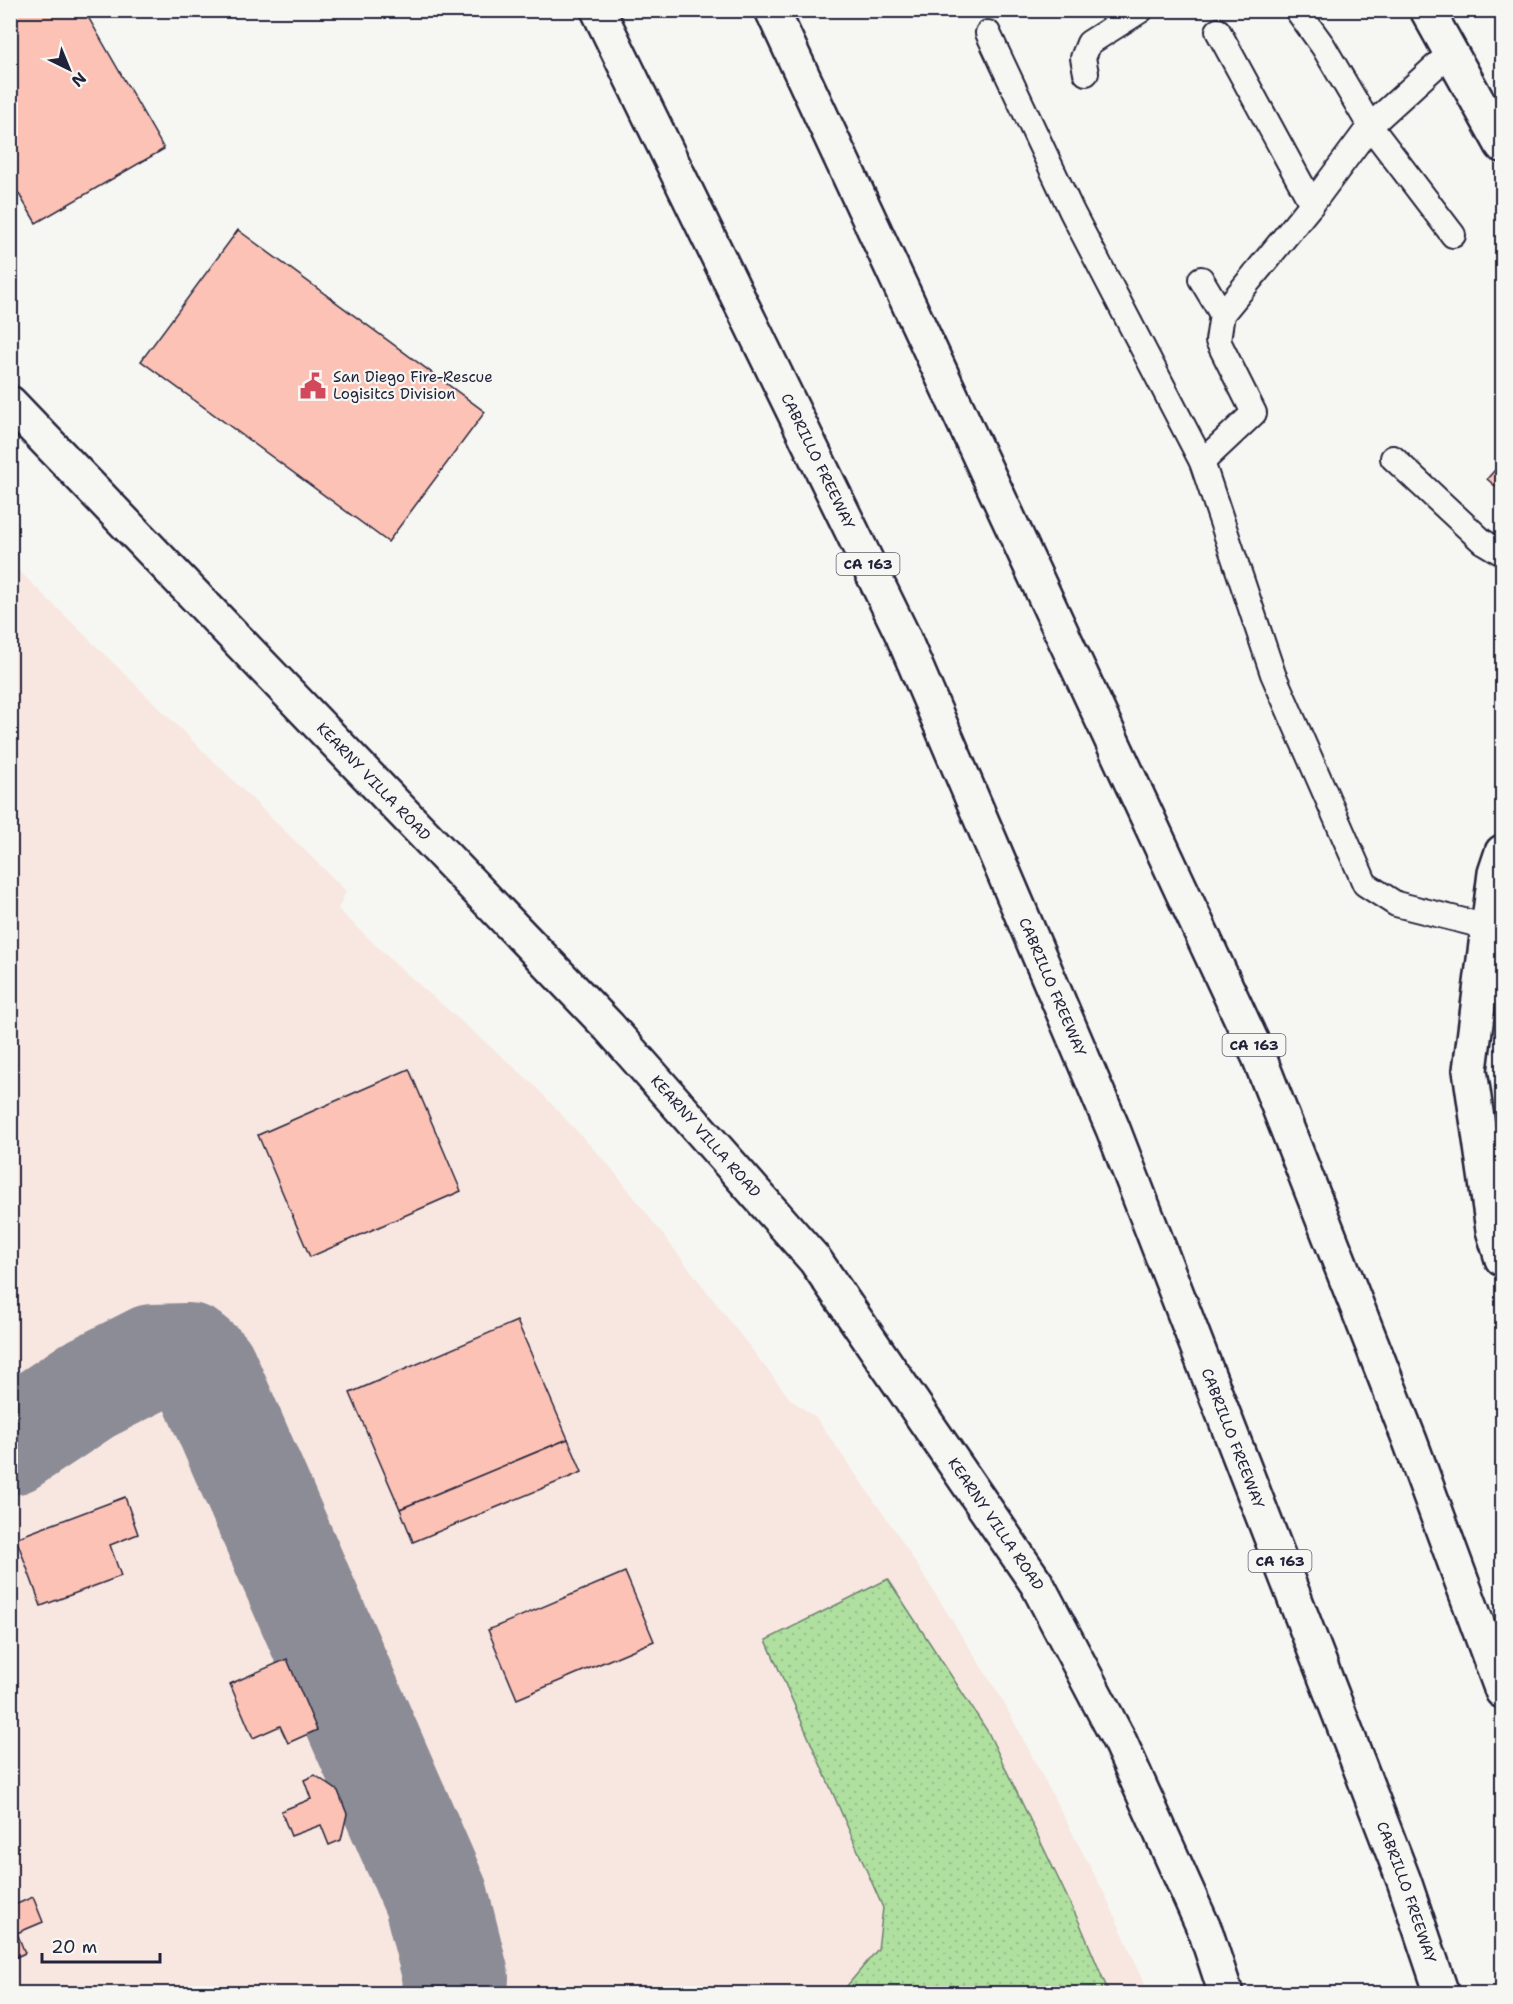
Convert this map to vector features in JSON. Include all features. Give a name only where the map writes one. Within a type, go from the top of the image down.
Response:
[{"type":"main road","name":"CABRILLO FREEWAY","points":[[598,10],[902,634],[1094,1085],[1404,1881],[1442,1994]]},
{"type":"main road","name":"CA 163","points":[[772,10],[1259,1057],[1410,1441],[1503,1691]]},
{"type":"main road","points":[[1427,10],[1503,145]]},
{"type":"main road","name":"KEARNY VILLA ROAD","points":[[10,403],[609,1028],[815,1260],[1037,1584],[1120,1742],[1206,1933],[1226,1994]]},
{"type":"main road","points":[[1499,1239],[1470,1070],[1495,873],[1503,852]]},
{"type":"lane","points":[[1086,73],[1083,58],[1089,43],[1141,10]]},
{"type":"lane","points":[[1297,10],[1323,46],[1370,126],[1453,235]]},
{"type":"lane","points":[[1218,31],[1312,204]]},
{"type":"lane","points":[[988,33],[1072,212],[1202,462],[1273,674],[1365,884],[1396,904],[1488,927]]},
{"type":"lane","points":[[1202,462],[1254,413],[1218,341],[1222,314],[1312,204],[1370,126],[1450,53]]},
{"type":"lane","points":[[1201,279],[1222,314]]},
{"type":"lane","points":[[1393,458],[1482,541],[1503,553]]},
{"type":"shaded area","points":[[10,562],[346,891],[338,909],[394,963],[530,1081],[612,1169],[790,1399],[816,1418],[896,1532],[1003,1701],[1107,1899],[1149,1993],[11,1993]]},
{"type":"green space","points":[[888,1579],[988,1732],[1080,1924],[1109,1993],[841,1993],[878,1949],[883,1908],[766,1640]]},
{"type":"building","points":[[10,10],[84,10],[164,149],[36,223],[10,179]]},
{"type":"building","name":"San Diego Fire-Rescue Logisitcs Division","points":[[238,230],[485,412],[388,542],[141,361]]},
{"type":"building","points":[[1502,462],[1502,492],[1487,479]]},
{"type":"building","points":[[409,1069],[461,1191],[310,1257],[258,1135]]},
{"type":"building","points":[[517,1321],[568,1439],[400,1509],[350,1393]]},
{"type":"building","points":[[568,1439],[582,1472],[413,1542],[400,1509]]},
{"type":"building","points":[[125,1497],[138,1534],[110,1545],[121,1576],[41,1606],[16,1538]]},
{"type":"building","points":[[625,1572],[654,1641],[517,1699],[488,1630]]},
{"type":"building","points":[[287,1659],[317,1730],[288,1743],[280,1726],[253,1738],[230,1684]]},
{"type":"building","points":[[315,1775],[338,1791],[347,1814],[341,1840],[329,1845],[321,1825],[291,1836],[281,1811],[311,1799],[304,1780]]},
{"type":"building","points":[[33,1897],[43,1922],[17,1933],[25,1953],[10,1960],[10,1907]]},
{"type":"taxiway","points":[[10,1442],[88,1390],[153,1357],[188,1356],[205,1370],[436,1898],[456,1977],[455,1994]]},
{"type":"place","name":"San Diego Fire-Rescue Logisitcs Division","points":[[313,386]]}]
